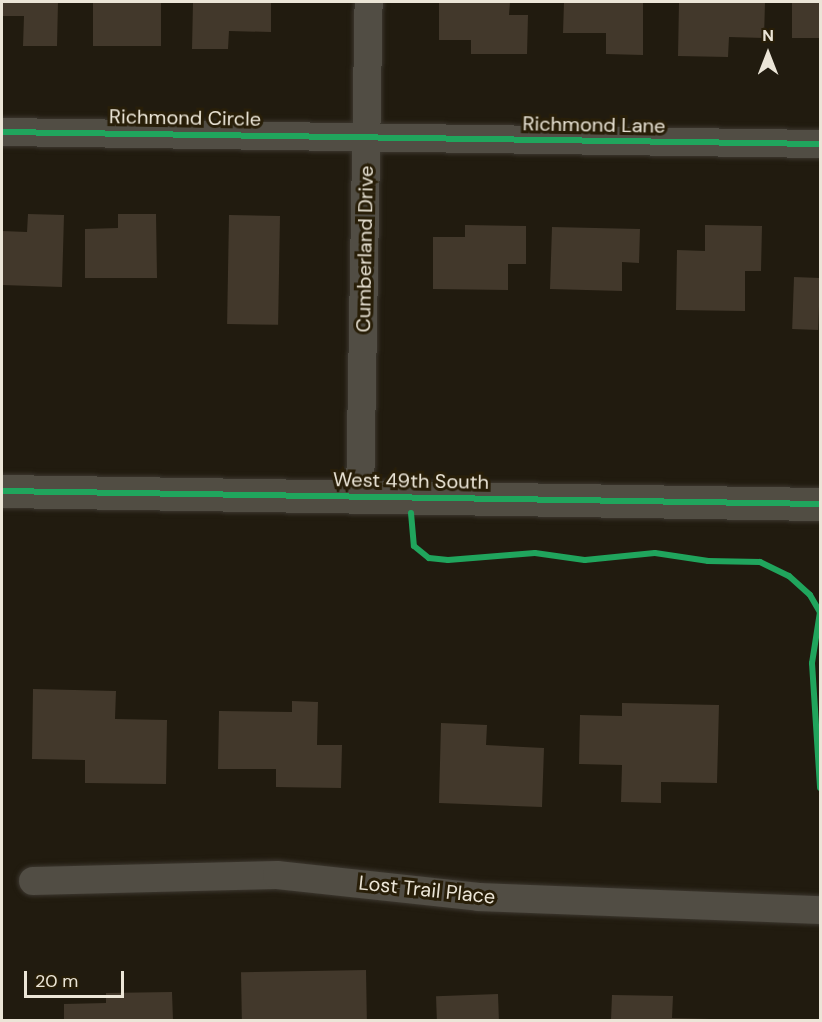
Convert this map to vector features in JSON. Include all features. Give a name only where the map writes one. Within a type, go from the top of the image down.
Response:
[{"type":"street","name":"Cumberland Drive","points":[[360,496],[369,2]]},
{"type":"street","name":"Richmond Circle","points":[[2,132],[368,138]]},
{"type":"street","name":"Richmond Lane","points":[[368,138],[820,144]]},
{"type":"street","name":"West 49th South","points":[[2,491],[820,504]]},
{"type":"street","name":"Lost Trail Place","points":[[33,881],[277,875],[479,897],[820,910]]},
{"type":"building","points":[[2,2],[58,2],[57,46],[23,46],[24,16],[2,16]]},
{"type":"building","points":[[93,2],[161,2],[161,46],[93,46]]},
{"type":"building","points":[[193,2],[271,2],[271,32],[229,31],[228,49],[192,49]]},
{"type":"building","points":[[439,2],[510,2],[509,15],[528,15],[527,54],[471,54],[471,40],[439,40]]},
{"type":"building","points":[[564,2],[643,2],[643,55],[606,54],[606,33],[563,33]]},
{"type":"building","points":[[679,2],[765,2],[764,38],[729,37],[728,57],[678,56]]},
{"type":"building","points":[[792,2],[820,2],[820,38],[792,38]]},
{"type":"building","points":[[28,214],[64,215],[62,287],[2,285],[2,231],[27,232]]},
{"type":"building","points":[[118,214],[156,214],[157,278],[85,278],[85,229],[118,228]]},
{"type":"building","points":[[229,215],[280,216],[278,325],[227,324]]},
{"type":"building","points":[[465,225],[526,226],[526,264],[508,264],[508,290],[433,289],[433,237],[465,237]]},
{"type":"building","points":[[705,225],[762,226],[761,271],[745,271],[745,311],[676,310],[677,250],[705,251]]},
{"type":"building","points":[[552,227],[640,229],[639,263],[622,262],[622,291],[550,289]]},
{"type":"building","points":[[794,277],[820,278],[818,330],[792,329]]},
{"type":"building","points":[[33,689],[116,691],[115,719],[167,720],[166,784],[85,783],[85,760],[32,759]]},
{"type":"building","points":[[292,701],[318,702],[317,745],[342,745],[341,788],[276,787],[276,769],[218,769],[219,711],[292,712]]},
{"type":"building","points":[[622,703],[719,705],[717,783],[661,782],[661,803],[621,802],[622,765],[579,764],[580,715],[622,716]]},
{"type":"building","points":[[441,723],[487,725],[486,745],[544,748],[542,807],[439,803]]},
{"type":"building","points":[[366,970],[367,1020],[242,1020],[241,972]]},
{"type":"building","points":[[172,992],[173,1020],[64,1020],[64,1004],[106,1003],[106,993]]},
{"type":"building","points":[[498,994],[499,1020],[437,1020],[436,996]]},
{"type":"building","points":[[612,995],[673,996],[672,1018],[750,1020],[611,1020]]},
{"type":"cycle path","points":[[2,132],[820,144]]},
{"type":"cycle path","points":[[2,491],[820,504]]},
{"type":"cycle path","points":[[411,513],[414,546],[429,558],[448,560],[535,553],[585,560],[655,553],[708,561],[760,562],[789,576],[810,595],[820,612],[812,663],[820,788]]}]
